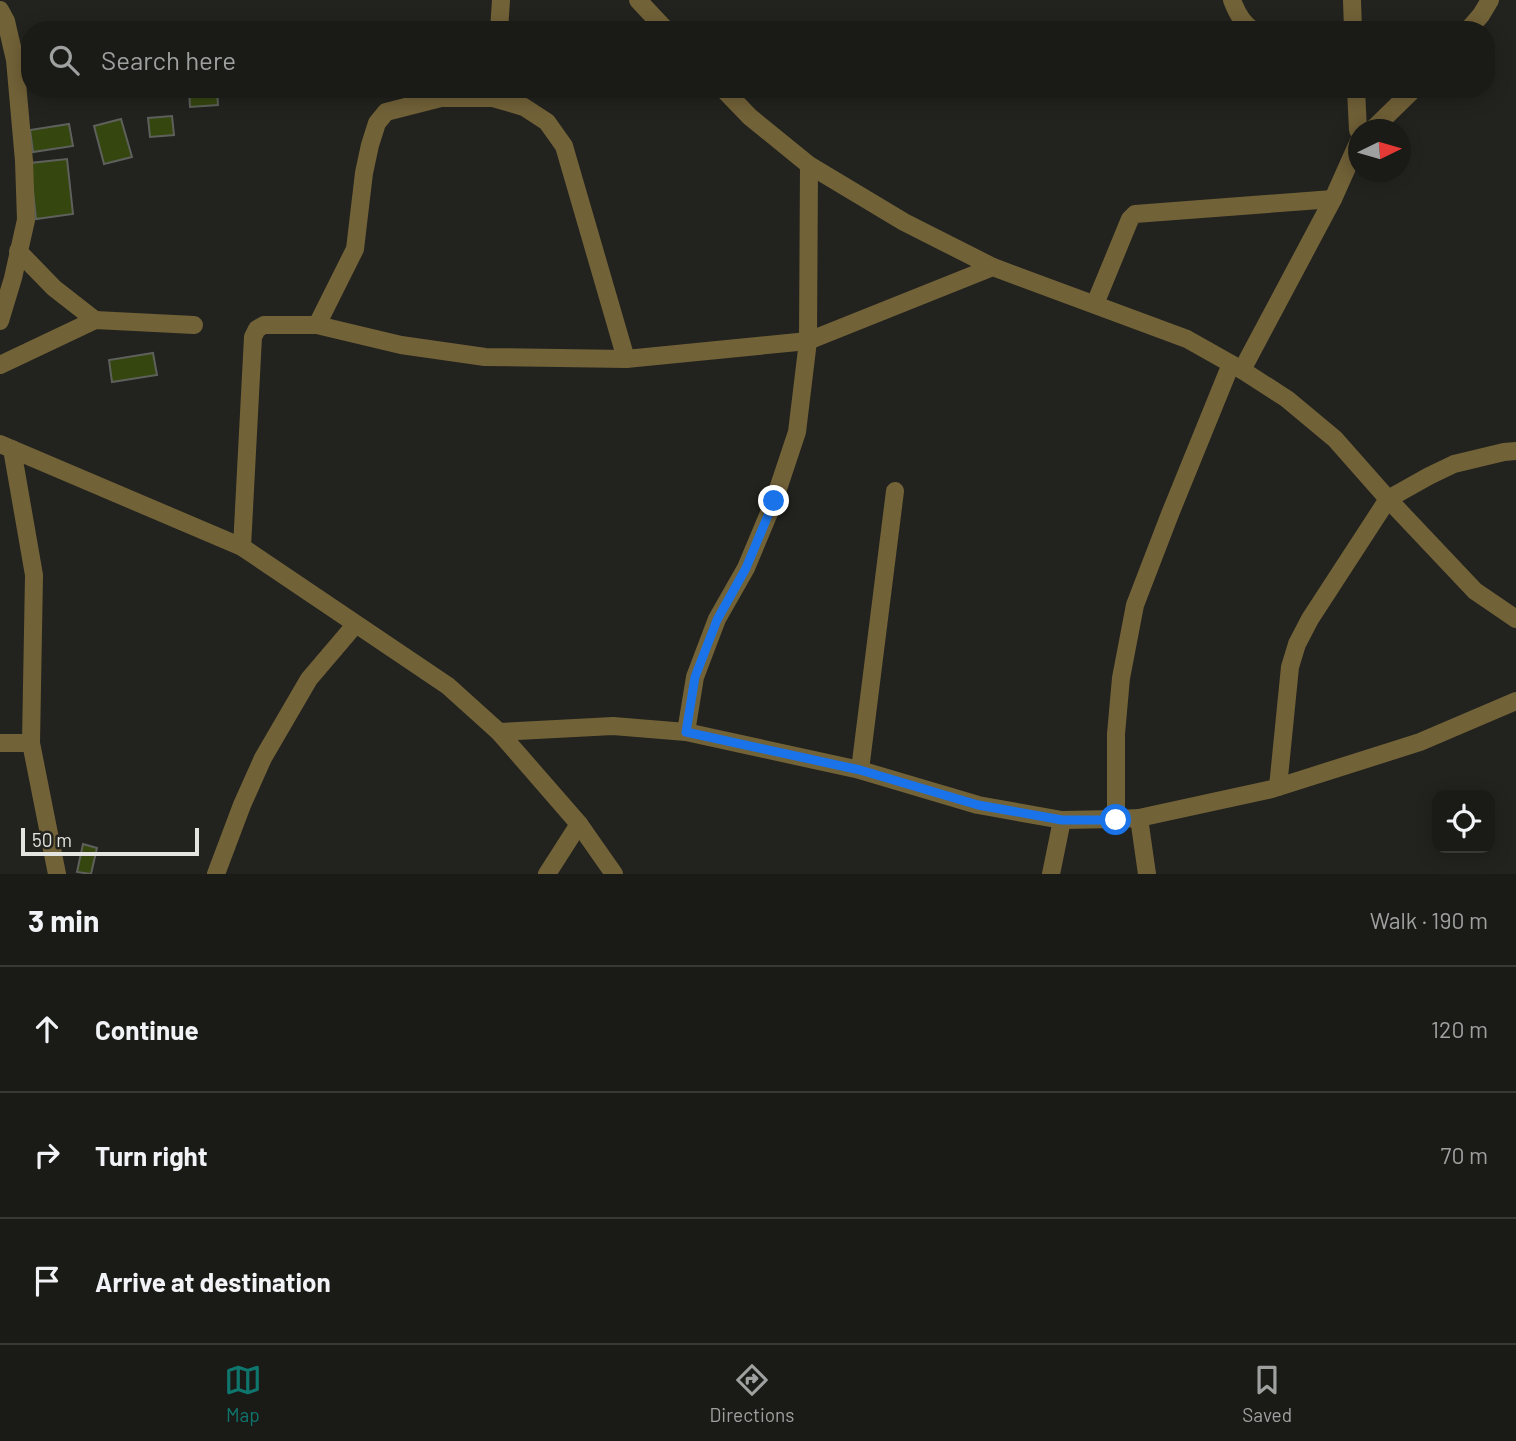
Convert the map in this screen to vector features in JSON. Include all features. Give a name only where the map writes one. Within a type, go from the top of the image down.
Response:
[{"type":"street","points":[[500,21],[501,0]]},
{"type":"street","points":[[638,0],[658,21]]},
{"type":"street","points":[[1232,0],[1244,21]]},
{"type":"street","points":[[1352,0],[1353,21]]},
{"type":"street","points":[[1475,21],[1490,0]]},
{"type":"street","points":[[0,10],[6,21],[15,60],[26,220],[0,321]]},
{"type":"street","points":[[317,325],[355,250],[364,173],[377,123],[386,112],[440,98]]},
{"type":"street","points":[[503,98],[548,122],[564,146],[626,359]]},
{"type":"street","points":[[732,98],[750,117],[809,165],[904,222],[993,267],[1187,339],[1287,399],[1335,439],[1475,591],[1516,619]]},
{"type":"street","points":[[1357,98],[1358,119]]},
{"type":"street","points":[[1383,119],[1405,98]]},
{"type":"street","points":[[686,732],[695,677],[717,620],[746,568],[774,501],[797,432],[808,341],[809,165]]},
{"type":"street","points":[[1116,820],[1116,734],[1121,678],[1135,606],[1170,514],[1237,367],[1333,199],[1348,167]]},
{"type":"street","points":[[1095,304],[1130,219],[1135,214],[1333,199]]},
{"type":"street","points":[[18,251],[54,288],[94,320]]},
{"type":"street","points":[[242,547],[253,337],[257,329],[264,325],[317,325],[401,345],[485,357],[626,359],[808,341],[993,267]]},
{"type":"street","points":[[0,365],[94,320],[194,325]]},
{"type":"street","points":[[6,447],[242,547],[448,686],[499,732],[579,824],[614,874]]},
{"type":"street","points":[[6,447],[34,575],[31,743],[57,874]]},
{"type":"street","points":[[1278,787],[1290,667],[1297,644],[1310,619],[1388,499],[1454,464],[1516,451]]},
{"type":"street","points":[[860,770],[895,491]]},
{"type":"street","points":[[216,874],[263,758],[309,679],[355,625]]},
{"type":"street","points":[[499,732],[613,726],[686,732],[860,770],[978,805],[1062,820],[1116,820],[1139,818],[1278,787],[1420,742],[1516,701]]},
{"type":"street","points":[[0,743],[31,743]]},
{"type":"street","points":[[1139,818],[1147,874]]},
{"type":"street","points":[[1051,874],[1062,820]]},
{"type":"street","points":[[547,874],[579,824]]},
{"type":"building","points":[[190,98],[218,98],[218,105],[190,107]]},
{"type":"building","points":[[172,116],[174,135],[150,137],[148,118]]},
{"type":"building","points":[[121,119],[132,157],[104,164],[94,126]]},
{"type":"building","points":[[69,124],[73,146],[33,152],[30,130]]},
{"type":"building","points":[[67,159],[73,214],[36,219],[30,163]]},
{"type":"building","points":[[153,353],[157,375],[112,382],[109,360]]},
{"type":"building","points":[[83,844],[97,848],[91,874],[77,872]]},
{"type":"route","points":[[774,501],[746,568],[717,620],[695,677],[686,732],[860,770],[978,805],[1062,820],[1116,820]]}]
